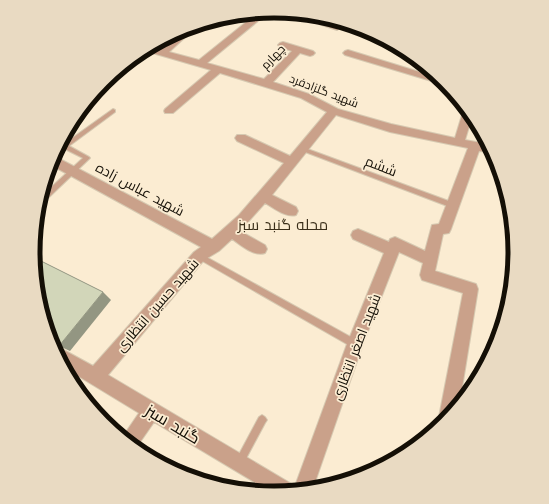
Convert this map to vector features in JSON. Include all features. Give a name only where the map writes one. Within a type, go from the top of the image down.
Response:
[{"type":"street","points":[[200,64],[255,19]]},
{"type":"street","points":[[157,51],[166,45]]},
{"type":"street","points":[[283,45],[310,53]]},
{"type":"street","name":"چهارم","points":[[266,83],[298,50]]},
{"type":"street","name":"شهید گلزادفرد","points":[[157,51],[266,83],[305,96],[334,111],[390,128],[483,147]]},
{"type":"street","points":[[348,53],[432,79]]},
{"type":"street","points":[[169,111],[218,69]]},
{"type":"street","name":"شهید حسین انتظاری","points":[[95,377],[199,256],[214,247],[231,232],[264,198],[334,111]]},
{"type":"street","points":[[459,142],[466,118]]},
{"type":"street","points":[[241,138],[292,162]]},
{"type":"street","points":[[450,406],[471,289],[427,275],[441,229],[475,145]]},
{"type":"street","name":"شهید عباس زاده","points":[[58,163],[214,247]]},
{"type":"street","points":[[264,198],[291,211]]},
{"type":"street","points":[[231,232],[260,249]]},
{"type":"street","points":[[358,235],[393,250],[395,244],[431,260]]},
{"type":"street","name":"شهید اصغر انتظاری","points":[[305,484],[355,344],[393,250]]},
{"type":"street","name":"گنبد سبز","points":[[68,361],[239,462],[273,486]]},
{"type":"street","points":[[132,438],[151,411]]},
{"type":"lane","points":[[68,143],[113,111]]},
{"type":"lane","points":[[47,195],[87,158],[66,147]]},
{"type":"lane","name":"ششم","points":[[302,149],[452,205]]},
{"type":"lane","points":[[199,256],[355,344]]},
{"type":"lane","points":[[239,462],[262,420]]},
{"type":"building","points":[[41,261],[103,292],[60,345],[48,313]]},
{"type":"district","name":"محله گنبد سبز","points":[[283,225]]}]
